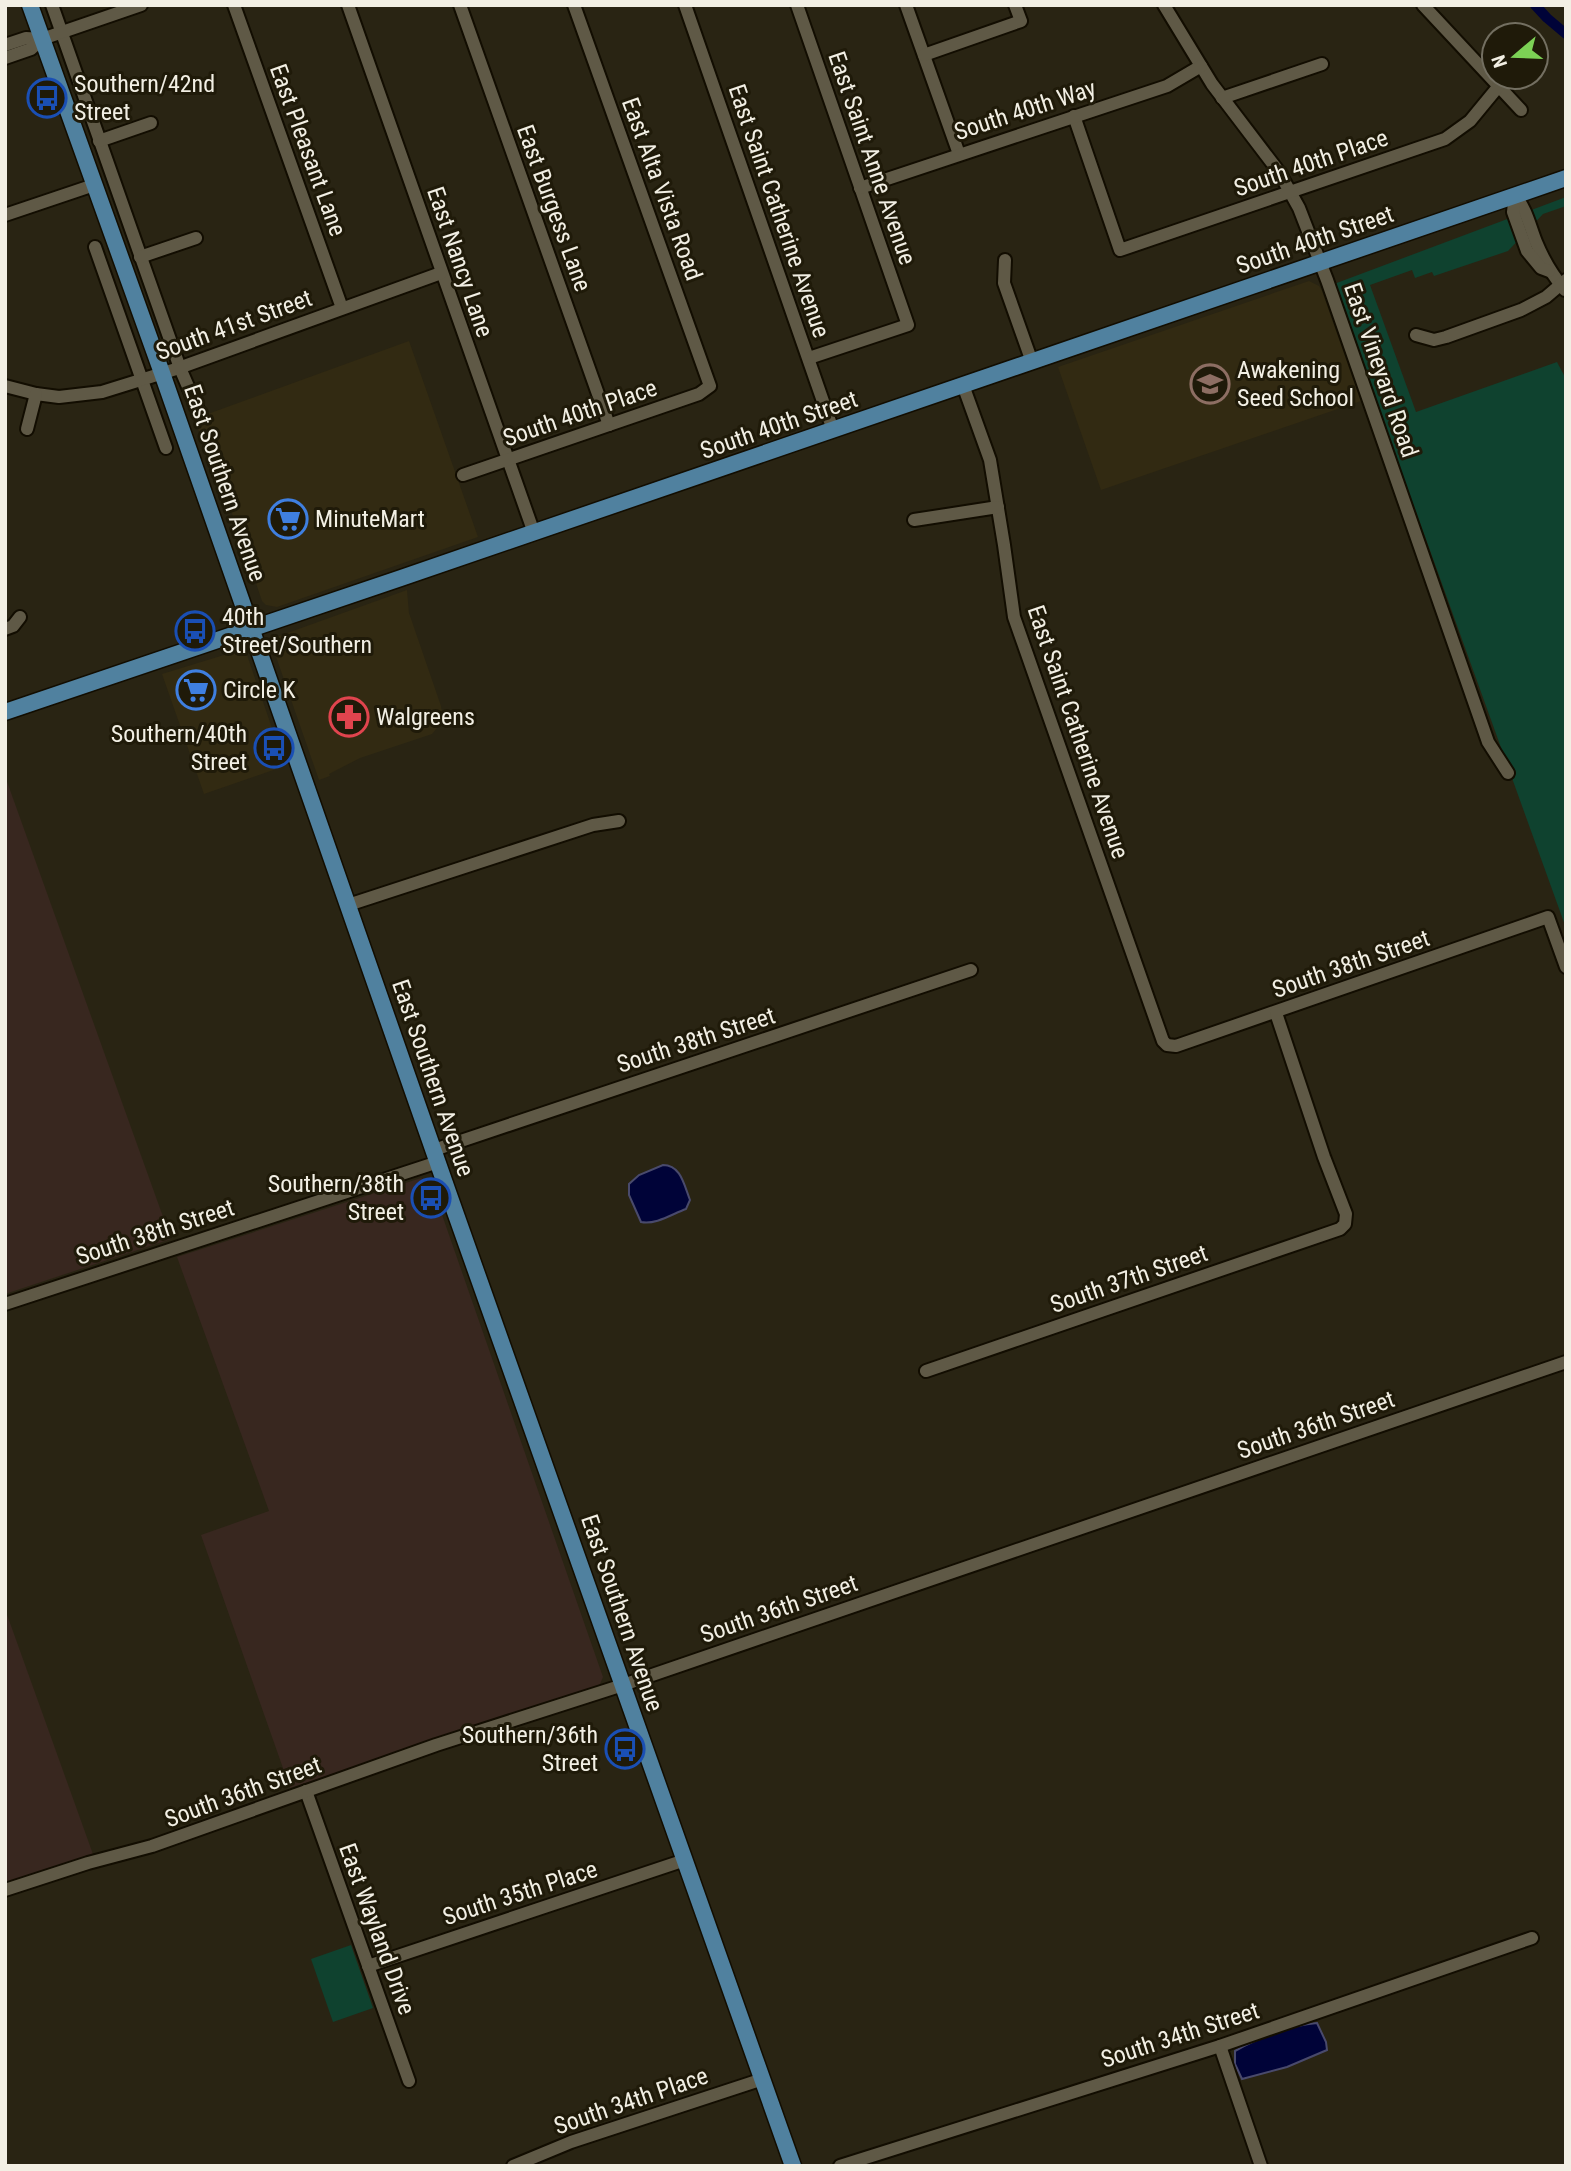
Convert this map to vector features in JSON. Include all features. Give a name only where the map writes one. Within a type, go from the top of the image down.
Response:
[{"type":"main road","name":"East Southern Avenue","points":[[30,5],[793,2166]]},
{"type":"main road","name":"South 40th Street","points":[[5,712],[1566,178]]},
{"type":"street","name":"East Southern Avenue","points":[[52,5],[180,368],[199,412]]},
{"type":"street","points":[[5,45],[26,38],[42,39],[141,5]]},
{"type":"street","name":"East Pleasant Lane","points":[[234,5],[342,309]]},
{"type":"street","name":"East Nancy Lane","points":[[348,5],[534,533]]},
{"type":"street","name":"East Burgess Lane","points":[[460,5],[609,425]]},
{"type":"street","name":"East Alta Vista Road","points":[[575,5],[710,386]]},
{"type":"street","name":"East Saint Catherine Avenue","points":[[685,5],[833,430]]},
{"type":"street","name":"East Saint Anne Avenue","points":[[797,5],[908,325],[809,358]]},
{"type":"street","points":[[906,5],[959,154]]},
{"type":"street","points":[[924,55],[1021,22],[1015,5]]},
{"type":"street","name":"East Vineyard Road","points":[[1164,5],[1222,98],[1279,172],[1291,192],[1321,262],[1488,742],[1508,773]]},
{"type":"street","points":[[1423,5],[1480,67]]},
{"type":"street","points":[[5,58],[30,49],[42,39]]},
{"type":"street","points":[[1222,98],[1322,64]]},
{"type":"street","name":"South 40th Way","points":[[860,188],[1167,86],[1201,66]]},
{"type":"street","name":"South 40th Place","points":[[1074,116],[1120,250],[1445,139],[1470,121],[1495,91]]},
{"type":"street","points":[[1502,91],[1521,110]]},
{"type":"street","points":[[99,141],[151,123]]},
{"type":"street","points":[[5,215],[94,185]]},
{"type":"street","points":[[1416,335],[1434,340],[1458,332],[1521,310],[1564,285],[1531,258],[1530,242],[1513,212],[1515,195]]},
{"type":"street","points":[[140,257],[195,238]]},
{"type":"street","name":"East Southern Avenue","points":[[95,247],[166,447]]},
{"type":"street","points":[[1005,260],[1004,283],[1032,362]]},
{"type":"street","name":"South 41st Street","points":[[5,386],[60,397],[102,392],[180,368],[441,273]]},
{"type":"street","name":"East Saint Catherine Avenue","points":[[963,385],[990,460],[1014,617],[1131,954],[1163,1041],[1167,1045]]},
{"type":"street","name":"South 40th Place","points":[[463,475],[699,394],[710,386]]},
{"type":"street","points":[[27,429],[36,394]]},
{"type":"street","points":[[914,520],[998,507]]},
{"type":"street","points":[[5,629],[13,626],[20,617]]},
{"type":"street","points":[[348,905],[593,825],[619,821]]},
{"type":"street","name":"South 38th Street","points":[[1167,1045],[1176,1046],[1276,1013],[1548,917],[1566,967]]},
{"type":"street","name":"South 38th Street","points":[[5,1304],[971,970]]},
{"type":"street","name":"South 37th Street","points":[[926,1371],[1340,1229],[1345,1224],[1346,1214],[1276,1013]]},
{"type":"street","name":"South 36th Street","points":[[5,1890],[152,1846],[436,1745],[623,1685],[1566,1362]]},
{"type":"street","name":"East Wayland Drive","points":[[306,1791],[409,2081]]},
{"type":"street","name":"South 35th Place","points":[[368,1966],[685,1860]]},
{"type":"street","name":"South 34th Street","points":[[840,2166],[1220,2046],[1532,1938]]},
{"type":"street","points":[[1220,2046],[1261,2166]]},
{"type":"street","name":"South 34th Place","points":[[513,2166],[571,2143],[763,2079]]},
{"type":"shaded area","name":"Awakening Seed School","points":[[1309,281],[1319,286],[1322,291],[1361,401],[1101,490],[1058,367]]},
{"type":"shaded area","points":[[409,341],[478,537],[277,607],[266,605],[262,601],[233,516],[194,419]]},
{"type":"shaded area","points":[[407,590],[409,613],[441,706],[441,723],[432,734],[360,758],[319,780],[273,642],[279,636]]},
{"type":"shaded area","points":[[237,651],[247,655],[285,766],[204,794],[162,674]]},
{"type":"shaded area","points":[[5,776],[171,1239],[5,1294]]},
{"type":"shaded area","points":[[663,1165],[678,1172],[690,1200],[686,1209],[658,1221],[641,1222],[629,1195],[629,1184],[639,1175]]},
{"type":"shaded area","points":[[421,1178],[432,1186],[603,1677],[595,1688],[290,1788],[201,1535],[269,1511],[177,1257]]},
{"type":"shaded area","points":[[5,1609],[94,1857],[5,1886]]},
{"type":"shaded area","points":[[1317,2023],[1327,2050],[1287,2067],[1242,2079],[1235,2064],[1235,2051],[1275,2033]]},
{"type":"green space","points":[[1566,197],[1566,206],[1543,214],[1508,251],[1434,276],[1432,272],[1415,278],[1412,270],[1370,285],[1416,412],[1557,362],[1566,379],[1566,928],[1334,284]]},
{"type":"green space","points":[[351,1945],[373,2008],[333,2022],[311,1959]]},
{"type":"waterway","points":[[1535,5],[1566,34]]},
{"type":"place","name":"Southern/42nd Street","points":[[47,98]]},
{"type":"place","name":"Awakening Seed School","points":[[1210,384]]},
{"type":"place","name":"MinuteMart","points":[[288,519]]},
{"type":"place","name":"40th Street/Southern","points":[[195,631]]},
{"type":"place","name":"Circle K","points":[[196,690]]},
{"type":"place","name":"Walgreens","points":[[349,717]]},
{"type":"place","name":"Southern/40th Street","points":[[274,748]]},
{"type":"place","name":"Southern/38th Street","points":[[431,1198]]},
{"type":"place","name":"Southern/36th Street","points":[[625,1749]]}]
